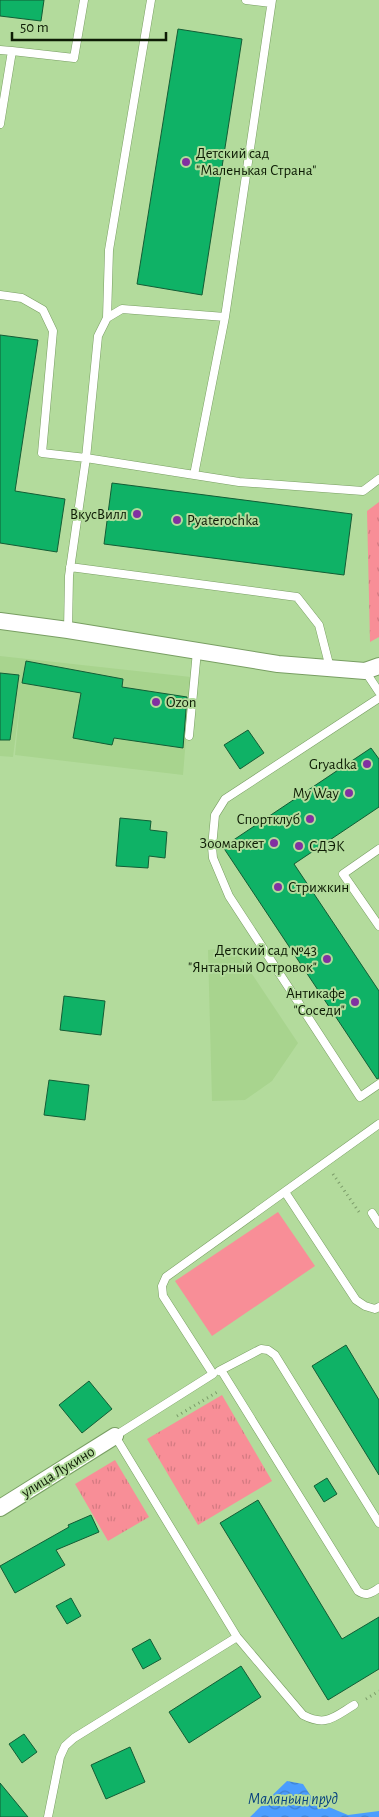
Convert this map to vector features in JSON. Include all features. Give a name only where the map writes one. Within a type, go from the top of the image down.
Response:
[{"type":"street","points":[[0,621],[68,630],[278,664],[330,668],[372,668]]},
{"type":"street","name":"улица Лукино","points":[[0,1508],[115,1436]]},
{"type":"lane","points":[[0,50],[74,58],[84,0]]},
{"type":"lane","points":[[68,630],[70,566],[86,458],[98,336],[107,318],[109,250],[151,0]]},
{"type":"lane","points":[[194,475],[225,317],[272,2],[246,0]]},
{"type":"lane","points":[[0,124],[12,51]]},
{"type":"lane","points":[[0,295],[22,298],[43,310],[53,331],[42,452],[239,482],[363,491],[379,479]]},
{"type":"lane","points":[[107,318],[122,309],[225,317]]},
{"type":"lane","points":[[70,566],[297,597],[319,625],[330,668]]},
{"type":"lane","points":[[189,736],[197,651]]},
{"type":"lane","points":[[372,668],[379,692]]},
{"type":"lane","points":[[379,698],[225,799],[215,815],[212,847],[213,858],[229,896],[360,1097],[379,1084]]},
{"type":"lane","points":[[379,849],[344,874],[379,926]]},
{"type":"lane","points":[[213,1374],[163,1296],[162,1286],[166,1277],[379,1124]]},
{"type":"lane","points":[[285,1192],[356,1300],[365,1306],[375,1309],[379,1307]]},
{"type":"lane","points":[[372,1213],[379,1224]]},
{"type":"lane","points":[[354,1706],[328,1721],[314,1721],[303,1715],[237,1637],[115,1436],[213,1374],[260,1349],[268,1350],[275,1355],[379,1523]]},
{"type":"lane","points":[[221,1370],[358,1591],[363,1595],[379,1588]]},
{"type":"lane","points":[[48,1817],[60,1757],[65,1746],[74,1738],[237,1637]]},
{"type":"path","points":[[326,1163],[359,1212],[372,1213]]},
{"type":"shaded area","points":[[0,656],[191,677],[183,775],[15,755],[20,702],[13,757],[0,756]]},
{"type":"shaded area","points":[[234,947],[298,1043],[272,1081],[245,1100],[212,1101],[208,950]]},
{"type":"green space","points":[[379,502],[379,637],[370,642],[367,511]]},
{"type":"green space","points":[[278,1212],[315,1266],[212,1336],[175,1281]]},
{"type":"green space","points":[[222,1395],[272,1481],[198,1525],[147,1439]]},
{"type":"green space","points":[[115,1460],[149,1517],[108,1541],[75,1484]]},
{"type":"water","name":"Маланьин пруд","points":[[287,1781],[303,1784],[314,1801],[348,1815],[379,1811],[379,1817],[250,1817]]},
{"type":"building","points":[[0,0],[44,0],[41,21],[0,16]]},
{"type":"building","points":[[178,29],[242,39],[202,295],[137,284]]},
{"type":"building","points":[[0,335],[38,340],[15,491],[65,499],[57,552],[0,543]]},
{"type":"building","points":[[112,483],[352,514],[344,575],[104,544]]},
{"type":"building","points":[[26,661],[123,679],[122,687],[187,697],[183,748],[114,738],[112,745],[73,738],[81,693],[22,683]]},
{"type":"building","points":[[0,673],[19,675],[10,740],[0,740]]},
{"type":"building","points":[[248,730],[264,753],[240,769],[224,745]]},
{"type":"building","points":[[371,748],[379,759],[379,807],[294,864],[379,991],[379,1078],[377,1079],[223,847]]},
{"type":"building","points":[[120,818],[151,821],[150,830],[167,832],[165,858],[149,856],[148,868],[116,866]]},
{"type":"building","points":[[64,996],[105,1001],[101,1035],[60,1030]]},
{"type":"building","points":[[49,1080],[89,1085],[85,1120],[44,1115]]},
{"type":"building","points":[[346,1345],[379,1400],[379,1475],[312,1366]]},
{"type":"building","points":[[89,1381],[112,1409],[82,1433],[59,1405]]},
{"type":"building","points":[[327,1478],[337,1494],[324,1502],[314,1486]]},
{"type":"building","points":[[258,1500],[342,1639],[379,1617],[379,1669],[328,1700],[220,1523]]},
{"type":"building","points":[[91,1515],[99,1532],[56,1550],[65,1565],[15,1593],[0,1566],[69,1527],[68,1525]]},
{"type":"building","points":[[71,1598],[81,1616],[67,1624],[56,1606]]},
{"type":"building","points":[[150,1639],[161,1659],[143,1669],[132,1649]]},
{"type":"building","points":[[241,1666],[261,1697],[189,1743],[169,1712]]},
{"type":"building","points":[[24,1734],[37,1752],[22,1763],[9,1744]]},
{"type":"building","points":[[130,1747],[145,1782],[106,1799],[91,1765]]},
{"type":"building","points":[[0,1783],[28,1817],[0,1817]]},
{"type":"place","name":"Детский сад \"Маленькая Страна\"","points":[[186,162]]},
{"type":"place","name":"ВкусВилл","points":[[137,514]]},
{"type":"place","name":"Pyaterochka","points":[[177,520]]},
{"type":"place","name":"Ozon","points":[[156,702]]},
{"type":"place","name":"Gryadka","points":[[367,764]]},
{"type":"place","name":"My Way","points":[[349,793]]},
{"type":"place","name":"Спортклуб","points":[[310,819]]},
{"type":"place","name":"Зоомаркет","points":[[274,843]]},
{"type":"place","name":"СДЭК","points":[[299,846]]},
{"type":"place","name":"Стрижкин","points":[[278,887]]},
{"type":"place","name":"Детский сад №43 \"Янтарный Островок\"","points":[[327,959]]},
{"type":"place","name":"Антикафе \"Соседи\"","points":[[355,1002]]}]
